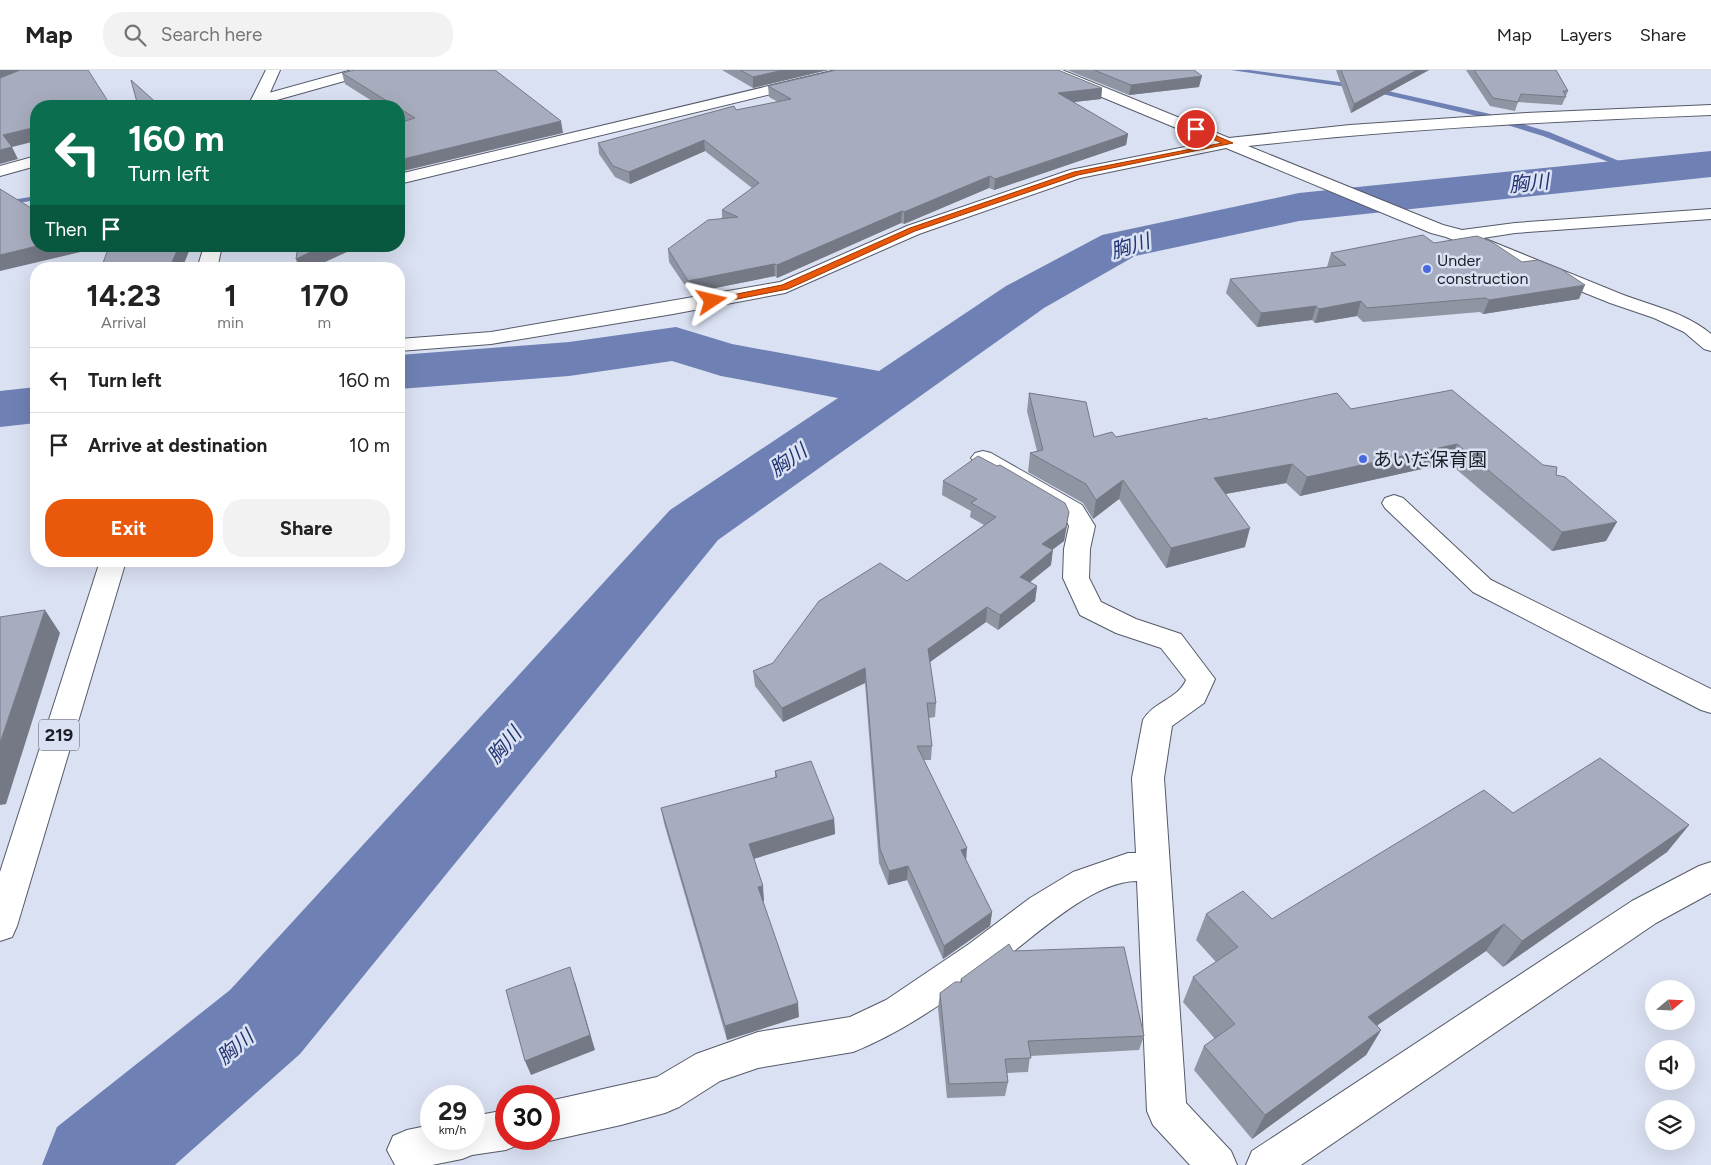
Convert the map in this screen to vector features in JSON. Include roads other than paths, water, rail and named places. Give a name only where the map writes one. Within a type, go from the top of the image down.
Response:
[{"type":"main road","points":[[254,100],[273,70]]},
{"type":"main road","points":[[263,100],[368,70]]},
{"type":"main road","points":[[405,178],[854,70]]},
{"type":"main road","points":[[1049,70],[1437,229],[1617,299],[1661,314],[1691,328],[1711,345]]},
{"type":"main road","points":[[405,345],[491,338],[785,287],[913,230],[1076,174],[1237,146],[1350,130],[1526,118],[1711,110]]},
{"type":"main road","points":[[0,171],[30,163]]},
{"type":"main road","points":[[1459,236],[1515,228],[1711,214]]},
{"type":"main road","points":[[983,458],[1073,510],[1082,526],[1077,550],[1076,578],[1090,608],[1126,626],[1171,641],[1201,679],[1194,694],[1158,720],[1148,778],[1167,1111],[1217,1165]]},
{"type":"main road","points":[[1394,502],[1482,586],[1711,702]]},
{"type":"main road","name":"219","points":[[3,917],[111,567]]},
{"type":"main road","points":[[560,1119],[622,1106],[665,1094],[709,1067],[758,1050],[853,1034],[899,1012],[982,955],[1042,909],[1085,882],[1128,867],[1153,867]]},
{"type":"main road","points":[[1266,1165],[1644,912],[1711,876]]},
{"type":"main road","points":[[407,1150],[420,1147]]},
{"type":"waterway","points":[[1234,70],[1361,87],[1483,115],[1546,134],[1637,170]]},
{"type":"waterway","name":"胸川","points":[[95,1165],[265,1022],[694,525],[1025,297],[1119,245],[1299,207],[1711,164]]},
{"type":"waterway","points":[[0,204],[30,199]]},
{"type":"waterway","points":[[405,372],[569,359],[676,344],[721,359],[889,390]]},
{"type":"waterway","points":[[0,409],[30,406]]},
{"type":"place","name":"Under construction","points":[[1427,269]]},
{"type":"place","name":"あいだ保育園","points":[[1363,459]]}]
